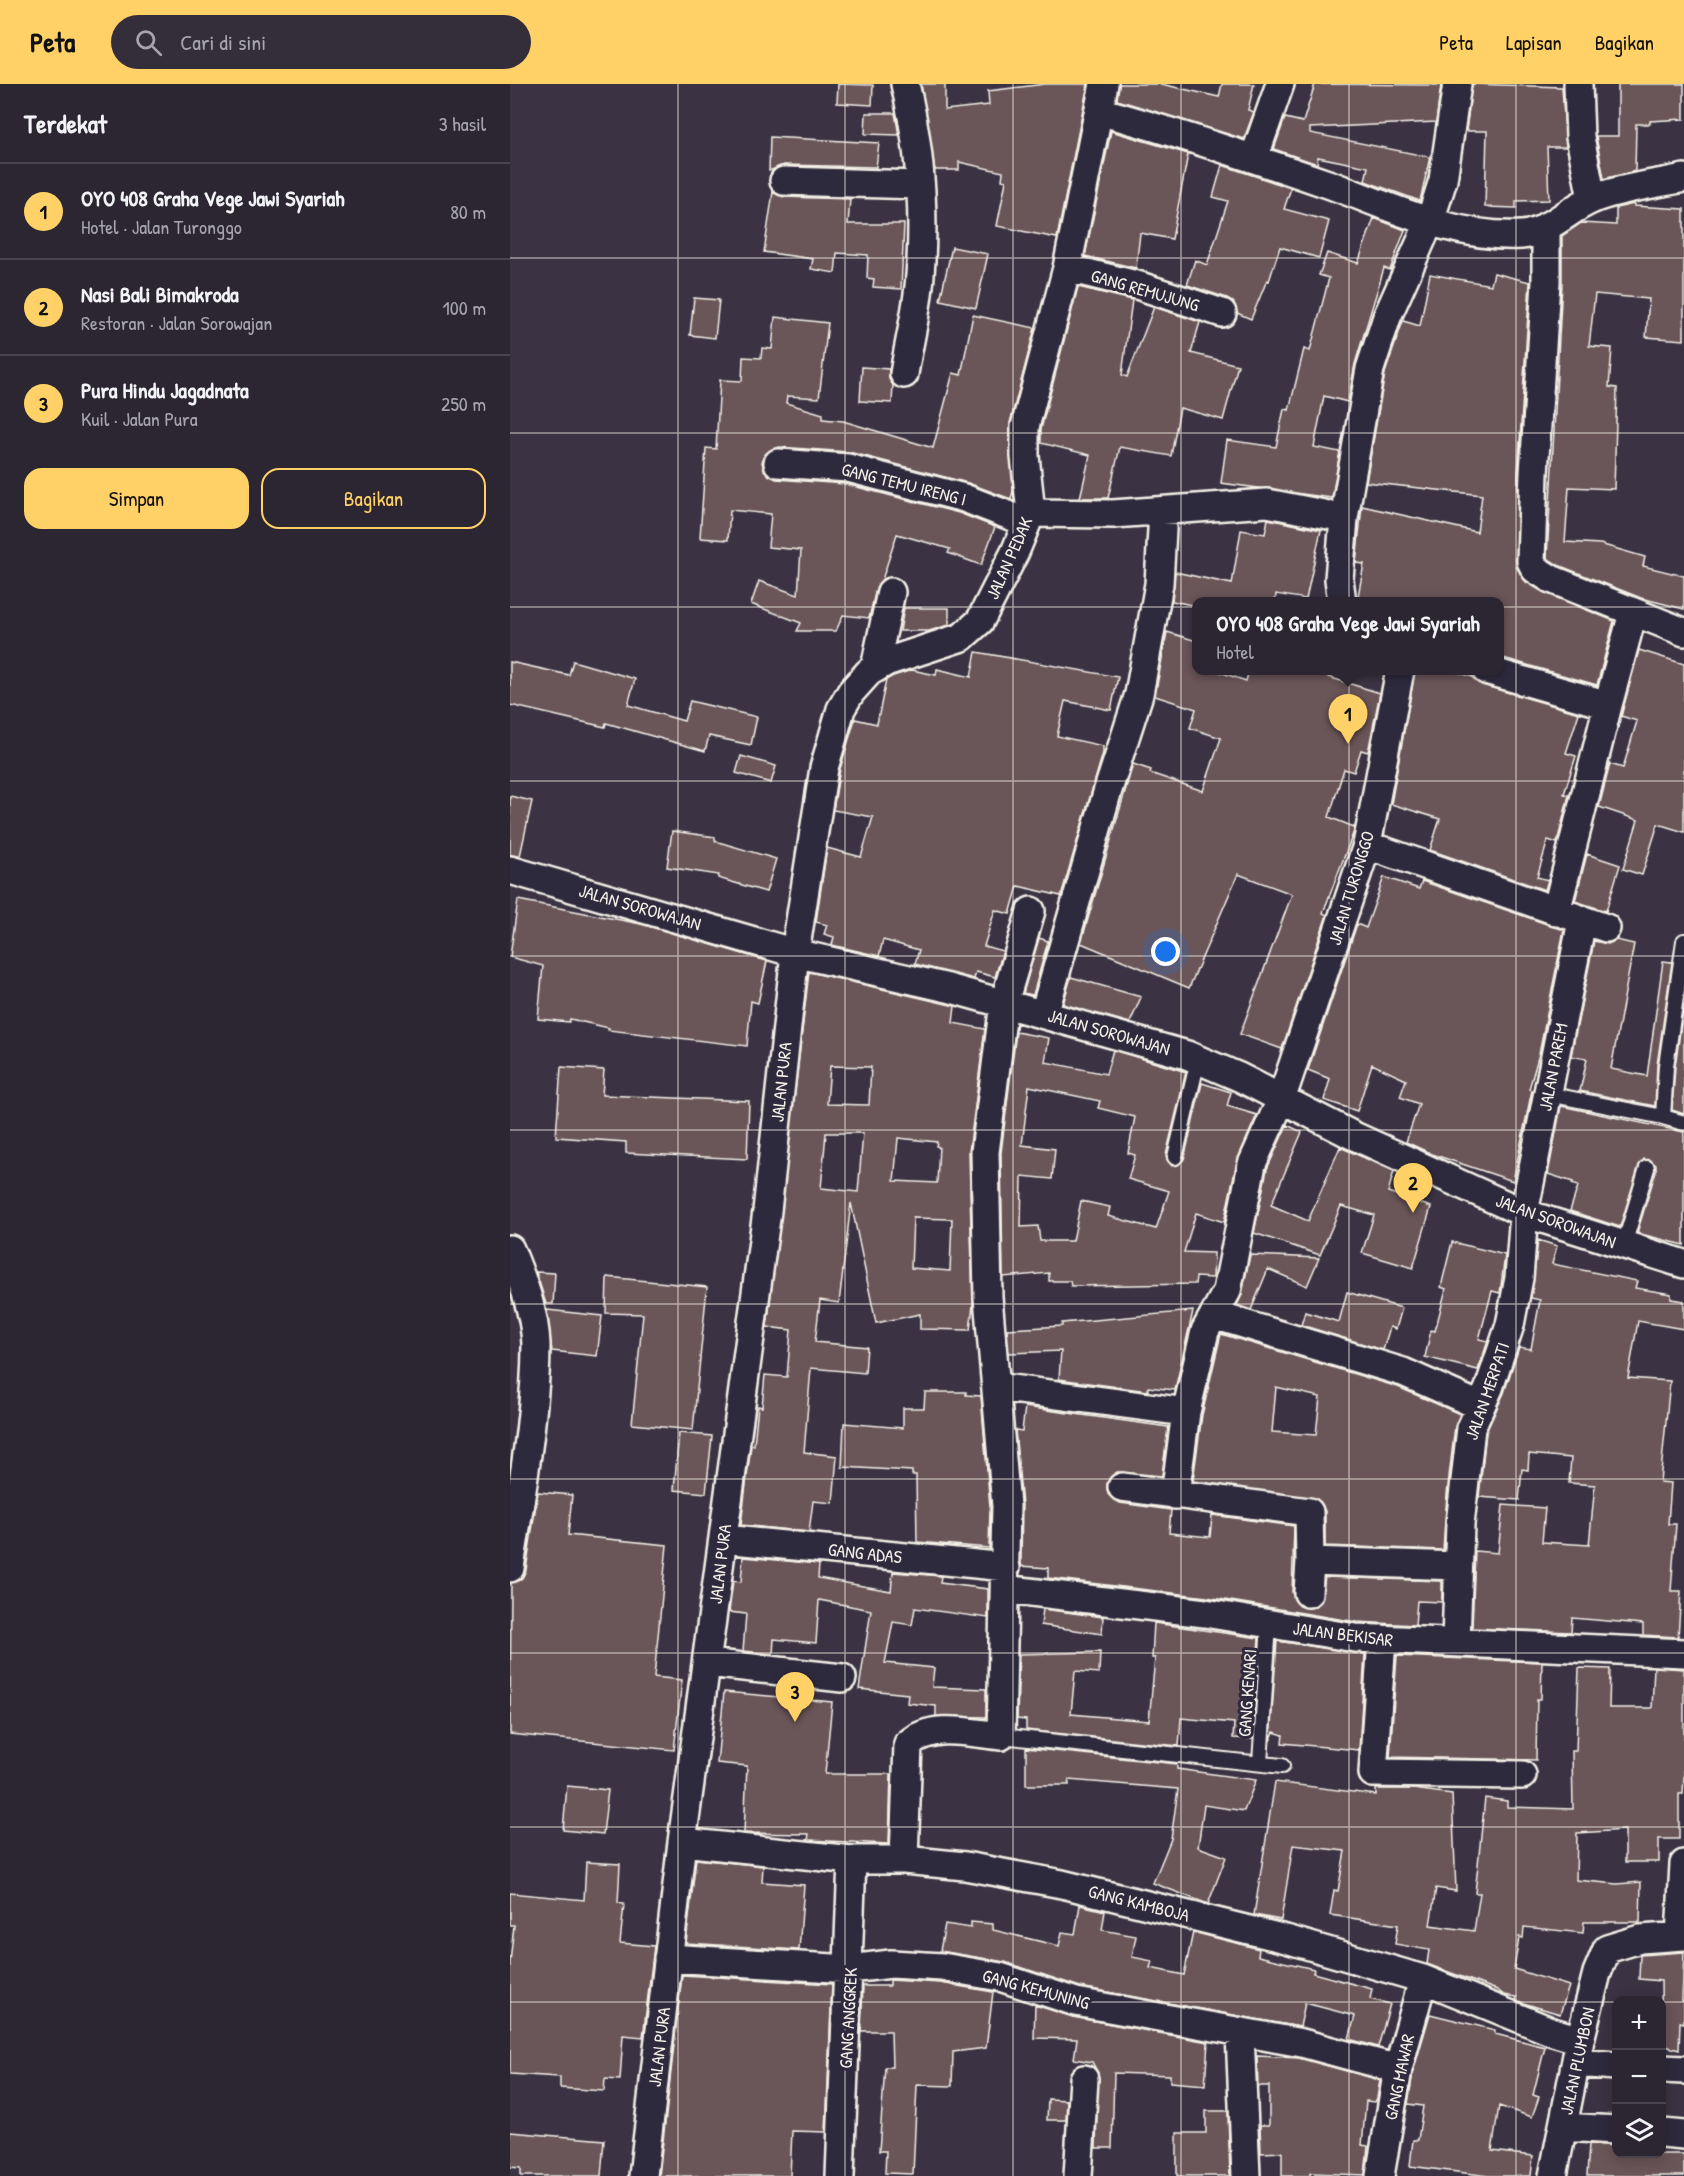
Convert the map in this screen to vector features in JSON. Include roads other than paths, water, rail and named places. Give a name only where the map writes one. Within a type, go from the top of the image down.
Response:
[{"type":"street","points":[[904,374],[920,277],[922,226],[914,120],[906,84]]},
{"type":"street","name":"JALAN PEDAK","points":[[795,953],[824,768],[841,709],[851,692],[875,668],[886,662],[962,637],[980,621],[1015,552],[1028,517],[1025,427],[1067,268],[1104,84]]},
{"type":"street","points":[[1254,158],[1280,84]]},
{"type":"street","points":[[1341,597],[1339,579],[1344,518],[1370,369],[1387,317],[1430,221],[1449,150],[1457,84]]},
{"type":"street","points":[[1578,84],[1580,137],[1592,199]]},
{"type":"street","points":[[1099,111],[1254,158],[1346,190],[1395,211],[1461,228],[1524,235],[1546,226],[1592,199],[1684,178]]},
{"type":"street","points":[[784,182],[919,185]]},
{"type":"street","points":[[1546,226],[1546,292],[1534,472],[1531,561],[1535,569],[1551,579],[1684,632]]},
{"type":"street","name":"GANG REMUJUNG","points":[[1067,268],[1137,285],[1222,313]]},
{"type":"street","name":"GANG TEMU IRENG I","points":[[778,463],[848,468],[1028,517]]},
{"type":"street","points":[[1028,517],[1113,514],[1267,503],[1344,518]]},
{"type":"street","points":[[1044,1014],[1107,793],[1139,694],[1159,584],[1163,511]]},
{"type":"street","points":[[875,668],[891,591]]},
{"type":"street","points":[[1367,845],[1556,912],[1608,705],[1634,614]]},
{"type":"street","name":"JALAN TURONGGO","points":[[1175,1495],[1186,1412],[1204,1331],[1227,1291],[1252,1164],[1281,1100],[1367,845],[1399,675]]},
{"type":"street","points":[[1503,675],[1608,705]]},
{"type":"street","name":"JALAN SOROWAJAN","points":[[510,870],[795,953],[1044,1014],[1155,1044],[1198,1060],[1524,1213],[1684,1264]]},
{"type":"street","points":[[904,1860],[905,1762],[908,1744],[917,1736],[930,1731],[1001,1736],[1006,1506],[988,1297],[985,1152],[1004,1004],[1031,911]]},
{"type":"street","name":"JALAN PAREM","points":[[1524,1213],[1548,1094],[1594,924],[1556,912]]},
{"type":"street","name":"JALAN PURA","points":[[643,2176],[682,1842],[708,1663],[767,1210],[795,953]]},
{"type":"street","name":"JALAN MERPATI","points":[[1456,1642],[1458,1566],[1466,1459],[1471,1428],[1490,1388],[1510,1325],[1519,1278],[1524,1213]]},
{"type":"street","points":[[510,1249],[528,1301],[536,1344],[517,1471],[510,1568]]},
{"type":"street","points":[[1214,1314],[1403,1372],[1480,1406]]},
{"type":"street","points":[[996,1387],[1186,1412]]},
{"type":"street","points":[[1122,1487],[1175,1495],[1309,1508],[1308,1593]]},
{"type":"street","name":"GANG ADAS","points":[[723,1539],[1006,1578]]},
{"type":"street","points":[[1310,1561],[1458,1566]]},
{"type":"street","name":"JALAN BEKISAR","points":[[1006,1578],[1269,1624],[1382,1640],[1684,1653]]},
{"type":"street","points":[[1382,1640],[1373,1773],[1522,1774]]},
{"type":"street","points":[[708,1663],[842,1678]]},
{"type":"street","name":"GANG KAMBOJA","points":[[682,1842],[852,1860],[904,1860],[965,1866],[1062,1884],[1286,1939],[1423,1979],[1553,2032],[1578,2052],[1612,2064]]},
{"type":"street","name":"GANG ANGGREK","points":[[840,2176],[850,1969],[852,1860]]},
{"type":"street","points":[[1682,1936],[1684,1864]]},
{"type":"street","name":"JALAN PLUMBON","points":[[1553,2176],[1578,2052],[1597,1973],[1607,1948],[1640,1939],[1682,1936]]},
{"type":"street","name":"GANG KEMUNING","points":[[668,1958],[850,1969],[891,1964],[942,1967],[1000,1977],[1076,2002],[1302,2043],[1398,2069]]},
{"type":"street","name":"GANG MAWAR","points":[[1380,2176],[1398,2069],[1423,1979]]},
{"type":"street","points":[[1240,2032],[1246,2176]]},
{"type":"street","points":[[1666,2069],[1684,2070]]},
{"type":"street","points":[[1078,2176],[1084,2079]]},
{"type":"street","points":[[1563,2127],[1612,2130]]},
{"type":"street","points":[[1666,2133],[1684,2135]]},
{"type":"lane","points":[[1663,1117],[1666,1066],[1684,941]]},
{"type":"lane","points":[[1175,1157],[1198,1060]]},
{"type":"lane","points":[[1548,1094],[1684,1123]]},
{"type":"lane","points":[[1624,1245],[1647,1168]]},
{"type":"lane","name":"GANG KENARI","points":[[1260,1763],[1269,1624]]},
{"type":"lane","points":[[1001,1736],[1282,1766]]},
{"type":"place","name":"OYO 408 Graha Vege Jawi Syariah","points":[[1348,744]]},
{"type":"place","name":"Nasi Bali Bimakroda","points":[[1413,1213]]},
{"type":"place","name":"Pura Hindu Jagadnata","points":[[795,1722]]}]
